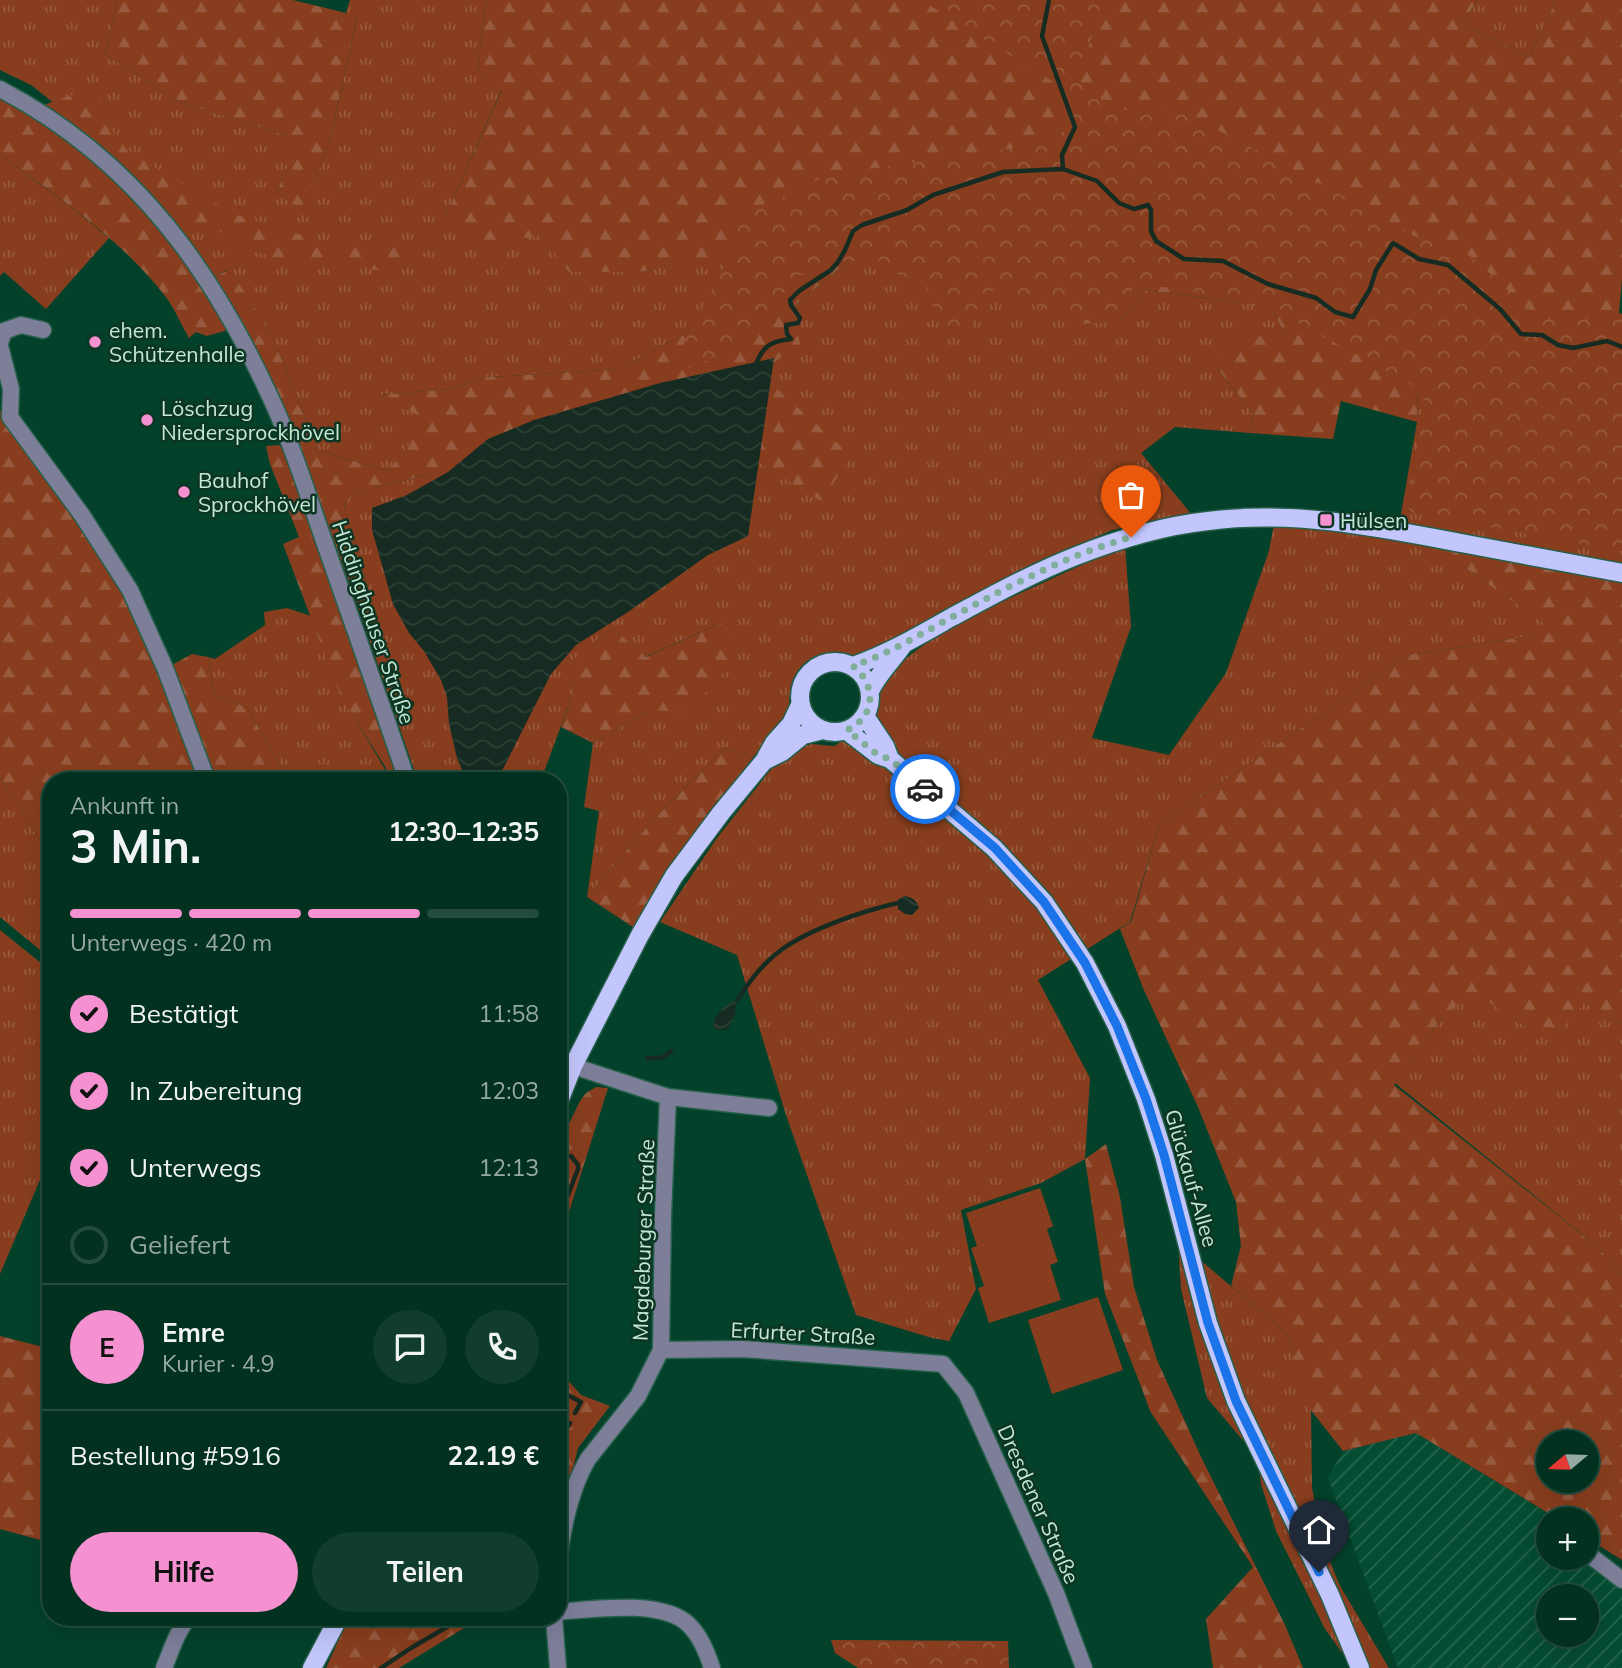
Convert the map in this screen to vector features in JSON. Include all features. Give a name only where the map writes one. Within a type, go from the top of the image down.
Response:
[{"type":"main road","points":[[853,666],[903,645],[1030,576],[1072,557],[1147,532],[1208,521],[1274,517],[1338,522],[1622,573]]},
{"type":"main road","points":[[800,705],[811,724],[822,730],[847,730],[857,725],[869,708],[870,691],[877,677],[903,645]]},
{"type":"main road","points":[[567,1058],[674,876],[791,724],[800,705],[800,688],[813,668],[837,661],[853,666],[862,675],[870,691]]},
{"type":"main road","name":"Glückauf-Allee","points":[[865,716],[885,746],[890,759]]},
{"type":"main road","points":[[764,761],[782,752],[803,735],[822,730]]},
{"type":"main road","name":"Glückauf-Allee","points":[[847,730],[878,755],[890,759],[995,848],[1044,902],[1085,963],[1117,1026],[1146,1099],[1164,1155],[1208,1323],[1236,1401],[1330,1595],[1360,1668]]},
{"type":"main road","points":[[312,1668],[334,1626]]},
{"type":"street","name":"Hiddinghauser Straße","points":[[0,89],[74,135],[131,184],[180,241],[219,299],[277,413],[342,590],[404,772]]},
{"type":"street","points":[[43,330],[21,325],[4,331],[0,344],[11,389],[5,411],[82,515],[131,590],[165,668],[204,772]]},
{"type":"street","points":[[567,1062],[668,1097],[769,1108]]},
{"type":"street","name":"Magdeburger Straße","points":[[567,1519],[583,1468],[638,1396],[661,1350],[668,1097]]},
{"type":"street","name":"Erfurter Straße","points":[[661,1350],[743,1349],[943,1364]]},
{"type":"street","name":"Dresdener Straße","points":[[943,1364],[966,1393],[1056,1593],[1084,1668]]},
{"type":"street","points":[[1599,1562],[1622,1580]]},
{"type":"street","points":[[567,1611],[608,1608],[668,1612],[690,1626],[702,1643],[712,1668]]},
{"type":"street","points":[[164,1668],[183,1626]]},
{"type":"street","points":[[555,1626],[558,1668]]},
{"type":"shaded area","points":[[1416,1433],[1537,1507],[1536,1570],[1599,1570],[1599,1551],[1622,1569],[1622,1668],[1398,1668],[1328,1478],[1343,1451]]},
{"type":"green space","points":[[0,0],[118,0],[105,54],[182,103],[299,139],[277,192],[302,211],[329,144],[357,20],[346,13],[350,0],[486,0],[478,69],[502,89],[444,219],[542,236],[639,272],[713,256],[728,277],[718,307],[681,336],[619,369],[490,377],[449,389],[380,395],[428,420],[388,471],[319,451],[273,338],[229,269],[213,278],[175,222],[149,191],[79,123],[31,85],[0,70]]},
{"type":"green space","points":[[118,0],[293,0],[346,13],[357,19],[329,144],[302,212],[277,192],[298,139],[182,103],[105,54]]},
{"type":"green space","points":[[486,0],[1478,0],[1461,24],[1529,58],[1556,0],[1622,0],[1622,278],[1619,313],[1622,314],[1622,354],[1527,449],[1418,386],[1417,422],[1341,401],[1333,439],[1250,433],[1253,414],[1215,365],[1242,337],[1285,336],[1272,307],[1145,290],[1119,322],[1076,324],[1040,304],[1207,149],[849,260],[792,308],[800,344],[759,373],[852,456],[821,501],[698,425],[418,490],[426,475],[353,493],[344,505],[369,593],[356,601],[312,480],[274,387],[250,338],[213,278],[230,269],[273,338],[319,451],[388,471],[427,420],[379,395],[449,389],[490,377],[619,369],[681,336],[718,307],[728,277],[712,257],[639,272],[569,272],[542,236],[463,245],[444,219],[502,90],[478,69]]},
{"type":"green space","points":[[921,0],[1102,0],[1079,81],[1109,106],[1126,110],[1176,108],[1414,236],[1465,252],[1524,306],[1543,318],[1568,322],[1605,316],[1622,320],[1622,551],[1409,512],[1424,391],[1298,323],[1260,307],[1183,289],[1152,286],[1131,290],[1122,310],[1109,316],[1085,320],[1063,316],[1008,291],[996,290],[981,296],[971,329],[947,325],[929,301],[928,287],[885,268],[874,253],[850,262],[830,258],[818,267],[790,279],[782,295],[783,305],[758,329],[720,354],[674,373],[686,337],[734,249],[732,215],[806,189],[826,175],[1036,145],[1055,137],[1063,130],[1067,119],[1065,106],[1052,81]]},
{"type":"green space","points":[[1478,0],[1556,0],[1529,58],[1461,24]]},
{"type":"green space","points":[[97,86],[106,122],[128,152],[234,214],[336,246],[402,247],[394,275],[337,259],[279,259],[252,251],[213,227],[175,222],[149,191],[80,130],[41,106]]},
{"type":"green space","points":[[0,98],[67,140],[131,193],[196,279],[228,330],[207,336],[196,332],[189,338],[168,300],[132,259],[70,206],[0,156]]},
{"type":"green space","points":[[0,156],[70,206],[109,238],[46,309],[4,272],[0,276]]},
{"type":"green space","points":[[1136,235],[1119,322],[1145,290],[1272,307],[1285,336],[1215,365],[1253,414],[1250,433],[1175,427],[1141,453],[1192,515],[1112,530],[1029,566],[865,656],[829,653],[810,659],[800,667],[793,679],[789,709],[785,718],[754,756],[725,748],[653,820],[587,897],[599,811],[584,807],[593,743],[650,710],[721,623],[645,657],[612,628],[569,664],[575,688],[544,772],[415,772],[356,601],[369,592],[344,506],[352,493],[427,475],[418,490],[698,425],[821,500],[758,373],[791,309],[849,260],[885,236]]},
{"type":"green space","points":[[1418,385],[1622,535],[1622,567],[1464,567],[1557,632],[1409,655],[1159,825],[1130,922],[1038,980],[1090,1078],[1085,1159],[1041,1183],[961,1210],[976,1289],[949,1341],[856,1315],[786,1115],[737,955],[660,922],[717,838],[776,763],[793,749],[812,744],[835,746],[876,713],[879,695],[888,672],[925,644],[969,617],[1125,545],[1131,627],[1092,738],[1169,755],[1226,673],[1269,551],[1274,524],[1397,537],[1417,422]]},
{"type":"green space","points":[[0,410],[127,590],[201,772],[42,772],[42,843],[0,778]]},
{"type":"green space","points":[[279,445],[287,455],[398,772],[386,772],[340,695],[283,544],[299,537],[270,464],[266,446]]},
{"type":"green space","points":[[1446,546],[1622,580],[1622,1024],[1584,1003],[1553,1040],[1525,1026],[1472,991],[1440,1020],[1394,1085],[1599,1248],[1622,1275],[1622,1560],[1599,1546],[1599,1507],[1538,1507],[1416,1433],[1343,1451],[1310,1409],[1287,1334],[1231,1286],[1241,1246],[1236,1202],[1198,1107],[1143,988],[1120,929],[1131,922],[1159,825],[1409,655],[1556,632],[1464,567]]},
{"type":"green space","points":[[287,608],[311,616],[341,695],[386,771],[284,772],[247,707],[215,697],[208,657],[215,659],[265,625],[264,612]]},
{"type":"green space","points":[[721,623],[738,657],[688,712],[650,710],[593,743],[561,727],[575,688],[568,664],[612,628],[646,657]]},
{"type":"green space","points":[[192,654],[208,657],[215,697],[247,707],[284,772],[207,772],[168,667]]},
{"type":"green space","points":[[725,748],[754,756],[714,808],[633,927],[587,897],[653,820]]},
{"type":"green space","points":[[0,778],[42,843],[42,952],[0,917]]},
{"type":"green space","points":[[0,930],[42,964],[42,1175],[0,1274]]},
{"type":"green space","points":[[1472,990],[1525,1026],[1584,1002],[1622,1024],[1622,1275],[1599,1248],[1395,1083],[1440,1020]]},
{"type":"green space","points":[[596,1087],[608,1088],[567,1218],[567,1128],[586,1093]]},
{"type":"green space","points":[[1106,1144],[1120,1197],[1134,1287],[1157,1360],[1202,1459],[1285,1625],[1303,1668],[1213,1668],[1206,1619],[1253,1567],[1150,1411],[1105,1294],[1085,1159]]},
{"type":"green space","points":[[1040,1188],[1053,1226],[1047,1229],[1058,1262],[1050,1265],[1061,1300],[989,1323],[978,1288],[984,1286],[971,1248],[977,1246],[966,1213]]},
{"type":"green space","points":[[1178,1241],[1287,1334],[1311,1409],[1312,1488],[1323,1545],[1340,1586],[1389,1668],[1353,1668],[1325,1629],[1276,1531],[1261,1484],[1258,1458],[1207,1398],[1181,1289]]},
{"type":"green space","points":[[1098,1297],[1123,1370],[1052,1394],[1028,1320]]},
{"type":"green space","points":[[0,1336],[42,1347],[42,1541],[0,1529]]},
{"type":"green space","points":[[567,1379],[581,1395],[610,1406],[578,1448],[567,1494]]},
{"type":"green space","points":[[345,1626],[467,1626],[399,1668],[326,1668]]},
{"type":"green space","points":[[831,1640],[1008,1641],[1009,1668],[858,1668],[835,1653]]},
{"type":"water","points":[[774,358],[748,536],[708,555],[576,645],[551,674],[503,769],[498,772],[463,772],[457,758],[449,724],[447,697],[441,680],[393,604],[372,530],[372,508],[407,495],[448,472],[488,439],[534,420],[660,383]]},
{"type":"water","points":[[905,896],[918,905],[919,908],[912,915],[898,909],[898,899]]},
{"type":"water","points":[[737,1000],[734,1018],[727,1030],[713,1027],[721,1010]]},
{"type":"waterway","points":[[1049,0],[1042,36],[1075,127],[1062,155],[1063,169]]},
{"type":"waterway","points":[[756,364],[769,346],[791,339],[786,325],[798,323],[800,318],[790,300],[831,270],[845,250],[853,231],[862,225],[907,210],[933,195],[1003,172],[1063,169],[1097,181],[1119,203],[1134,209],[1148,205],[1151,210],[1151,231],[1156,241],[1184,259],[1223,261],[1268,284],[1316,298],[1335,312],[1353,317],[1370,289],[1376,270],[1393,243],[1419,259],[1448,265],[1500,309],[1521,334],[1542,335],[1558,345],[1573,348],[1607,341],[1622,347]]},
{"type":"waterway","points":[[737,1000],[762,967],[793,942],[837,922],[898,903]]},
{"type":"waterway","points":[[647,1058],[662,1058],[671,1051]]},
{"type":"waterway","points":[[567,1198],[578,1169],[571,1156]]},
{"type":"waterway","points":[[567,1395],[581,1402],[575,1413]]},
{"type":"waterway","points":[[567,1428],[570,1423]]},
{"type":"waterway","points":[[381,1668],[449,1626]]},
{"type":"way so far","points":[[925,789],[890,759],[878,755],[847,730],[865,716],[870,699],[866,680],[853,666],[903,645],[1030,576],[1072,557],[1131,537]]},
{"type":"place","name":"ehem. Schützenhalle","points":[[95,342]]},
{"type":"place","name":"Löschzug Niedersprockhövel","points":[[147,420]]},
{"type":"place","name":"Bauhof Sprockhövel","points":[[184,492]]},
{"type":"place","name":"Hülsen","points":[[1326,520]]},
{"type":"route","points":[[925,789],[995,848],[1044,902],[1085,963],[1117,1026],[1146,1099],[1164,1155],[1208,1323],[1236,1401],[1319,1572]]}]
